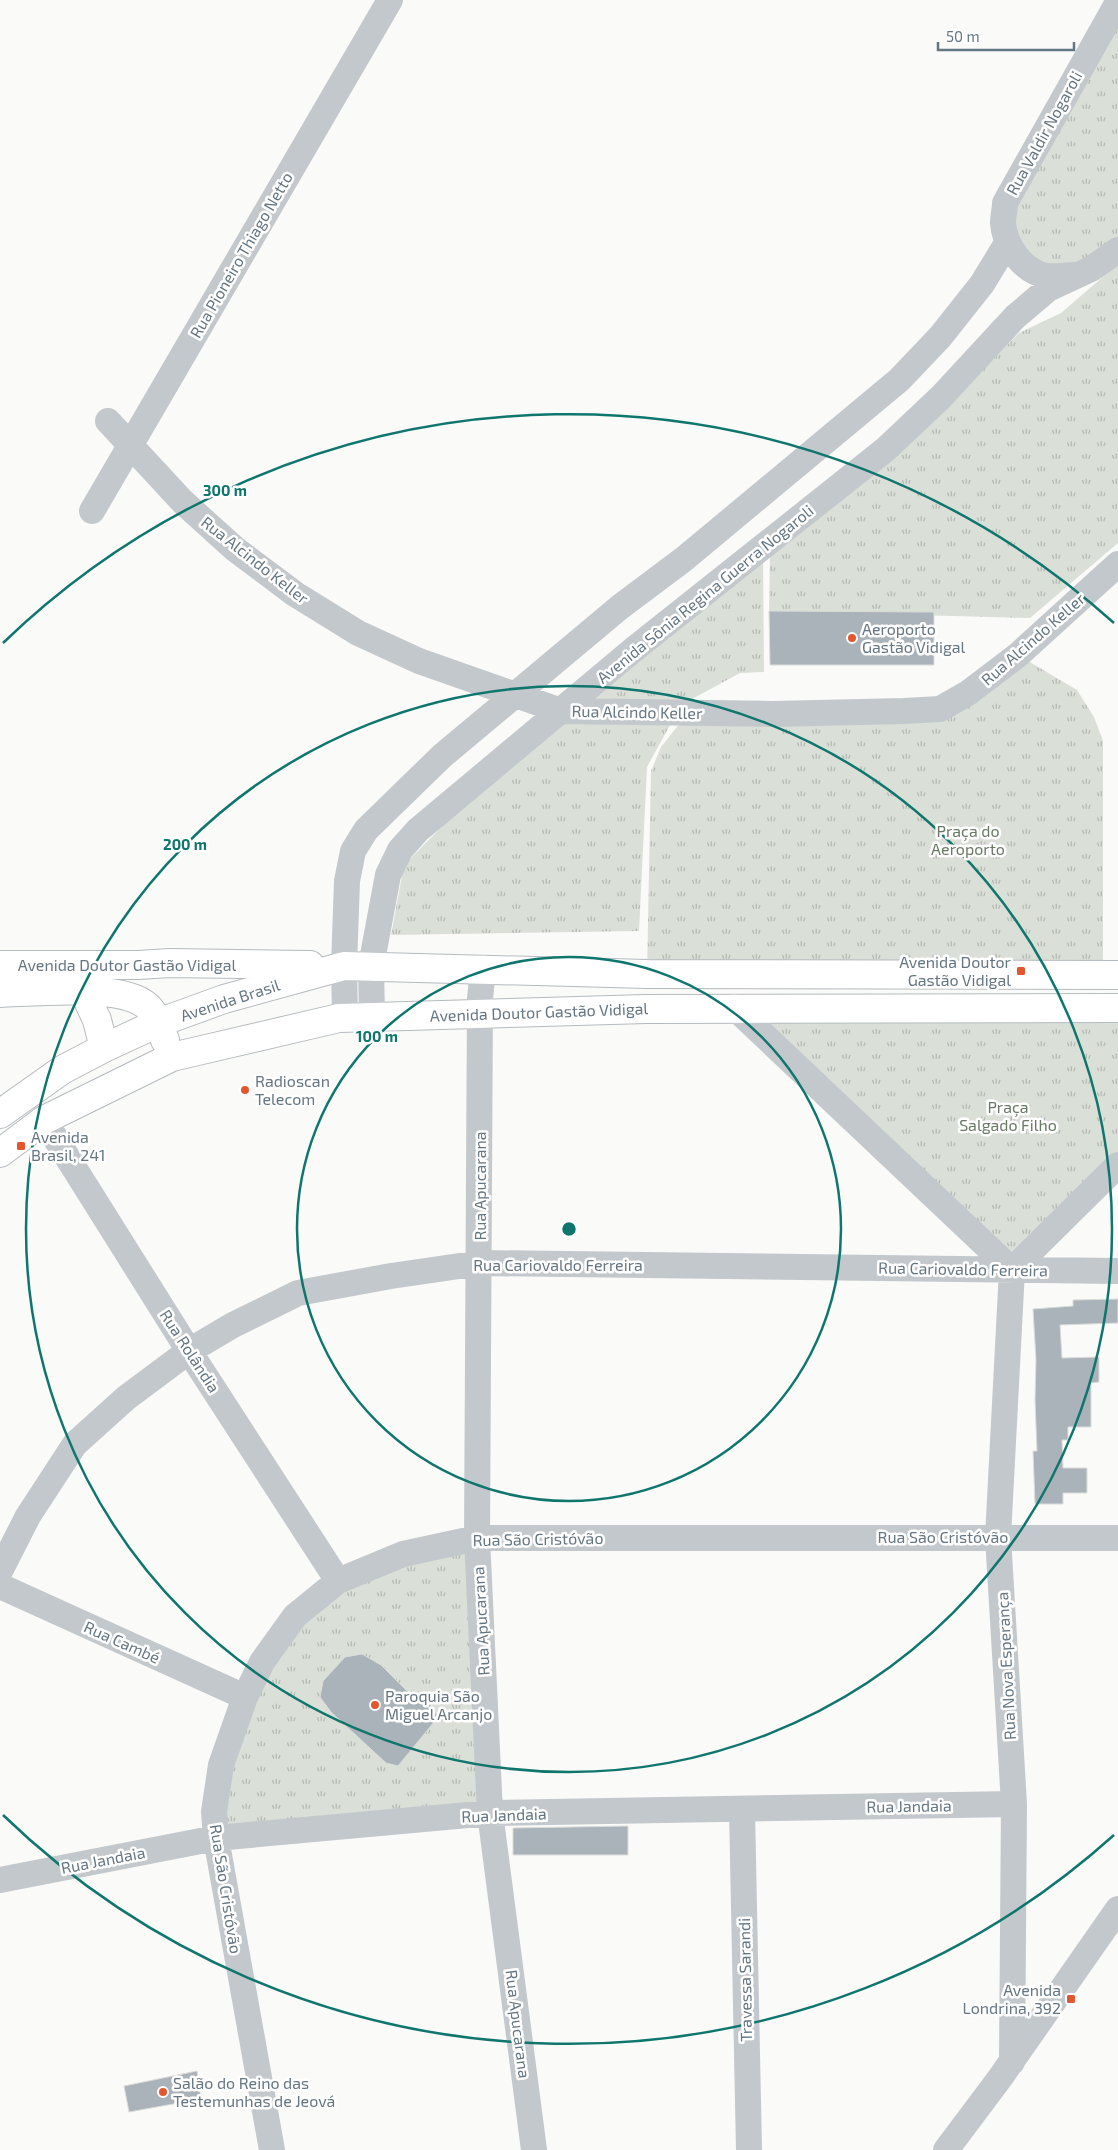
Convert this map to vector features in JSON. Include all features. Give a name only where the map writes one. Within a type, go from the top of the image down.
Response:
[{"type":"main road","name":"Avenida Doutor Gastão Vidigal","points":[[0,965],[138,965],[170,963],[344,966]]},
{"type":"main road","points":[[137,999],[138,965]]},
{"type":"main road","name":"Avenida Brasil","points":[[0,1114],[62,1070],[104,1048],[158,1023],[224,999],[344,966],[483,968]]},
{"type":"main road","name":"Avenida Doutor Gastão Vidigal","points":[[483,968],[647,974],[1118,975]]},
{"type":"main road","points":[[84,992],[97,1020],[104,1048]]},
{"type":"main road","name":"Avenida Doutor Gastão Vidigal","points":[[0,993],[111,992],[137,999],[148,1007],[158,1023],[172,1057],[359,1017],[481,1012],[734,1007],[1118,1008]]},
{"type":"main road","points":[[0,1153],[44,1120],[172,1057]]},
{"type":"street","name":"Rua Pioneiro Thiago Netto","points":[[92,511],[390,0]]},
{"type":"street","name":"Rua Valdir Nogaroli","points":[[1007,243],[1003,222],[1005,203],[1118,2]]},
{"type":"street","points":[[359,1017],[344,966],[347,881],[353,852],[366,830],[442,756],[620,607],[684,559],[899,380],[940,337],[982,284],[1007,243],[1019,259],[1031,270],[1048,276],[1076,275]]},
{"type":"street","name":"Avenida Sônia Regina Guerra Nogaroli","points":[[359,1017],[371,966],[388,875],[400,850],[418,830],[633,650],[886,449],[941,397],[1015,317],[1048,289],[1091,269],[1118,250]]},
{"type":"street","name":"Rua Alcindo Keller","points":[[108,420],[183,502],[235,549],[295,594],[358,633],[419,661],[561,710],[773,714],[904,712],[940,709],[968,694],[1018,655],[1118,564]]},
{"type":"street","name":"Rua Apucarana","points":[[483,968],[481,1012],[477,1538],[490,1813],[534,2150]]},
{"type":"street","points":[[734,1007],[1012,1270],[1118,1165]]},
{"type":"street","name":"Rua Rolândia","points":[[44,1120],[189,1351],[338,1581]]},
{"type":"street","name":"Rua Cariovaldo Ferreira","points":[[0,1571],[28,1516],[75,1444],[126,1398],[189,1351],[233,1325],[298,1293],[391,1276],[480,1263],[1118,1271]]},
{"type":"street","name":"Rua Nova Esperança","points":[[1012,1270],[998,1537],[1014,1804],[1012,2062]]},
{"type":"street","name":"Rua São Cristóvão","points":[[272,2150],[216,1838],[214,1812],[221,1765],[245,1698],[262,1662],[295,1616],[338,1581],[403,1554],[477,1538],[1118,1538]]},
{"type":"street","name":"Rua Cambé","points":[[0,1586],[245,1698]]},
{"type":"street","name":"Rua Jandaia","points":[[0,1880],[216,1838],[490,1813],[1014,1804]]},
{"type":"street","name":"Travessa Sarandi","points":[[742,1810],[749,2150]]},
{"type":"street","points":[[946,2150],[1012,2062],[1118,1909]]},
{"type":"green space","points":[[1118,14],[1118,245],[1075,271],[1021,255],[1010,204]]},
{"type":"green space","points":[[1118,264],[1118,543],[1030,618],[769,611],[770,557],[886,465],[1019,333],[1061,313]]},
{"type":"green space","points":[[763,560],[764,672],[740,673],[681,705],[647,767],[639,931],[391,935],[404,865],[471,797]]},
{"type":"green space","name":"Praça do Aeroporto","points":[[1018,655],[1077,690],[1094,717],[1103,741],[1103,975],[647,974],[651,771],[661,747],[688,713],[940,709]]},
{"type":"green space","name":"Praça Salgado Filho","points":[[734,1007],[1118,1007],[1118,1165],[1012,1270]]},
{"type":"green space","points":[[475,1538],[490,1813],[216,1838],[245,1697],[338,1581]]},
{"type":"building","name":"Aeroporto Gastão Vidigal","points":[[769,611],[934,612],[934,665],[770,665]]},
{"type":"building","points":[[1118,1299],[1118,1323],[1060,1325],[1062,1358],[1099,1357],[1099,1382],[1091,1383],[1091,1427],[1068,1427],[1068,1440],[1062,1440],[1063,1468],[1087,1468],[1087,1493],[1063,1493],[1063,1504],[1035,1504],[1033,1451],[1037,1451],[1036,1360],[1033,1309],[1073,1306],[1073,1300]]},
{"type":"building","name":"Paroquia São Miguel Arcanjo","points":[[362,1654],[381,1665],[406,1690],[439,1716],[398,1766],[386,1763],[331,1712],[320,1697],[323,1681],[345,1657]]},
{"type":"building","points":[[628,1826],[628,1855],[513,1855],[513,1828]]},
{"type":"building","name":"Salão do Reino das Testemunhas de Jeová","points":[[197,2071],[201,2099],[129,2112],[124,2086]]},
{"type":"place","name":"Aeroporto Gastão Vidigal","points":[[852,638]]},
{"type":"place","name":"Avenida Doutor Gastão Vidigal","points":[[1021,971]]},
{"type":"place","name":"Radioscan Telecom","points":[[245,1090]]},
{"type":"place","name":"Avenida Brasil, 241","points":[[21,1146]]},
{"type":"place","name":"Paroquia São Miguel Arcanjo","points":[[375,1705]]},
{"type":"place","name":"Avenida Londrina, 392","points":[[1071,1999]]},
{"type":"place","name":"Salão do Reino das Testemunhas de Jeová","points":[[163,2092]]}]
